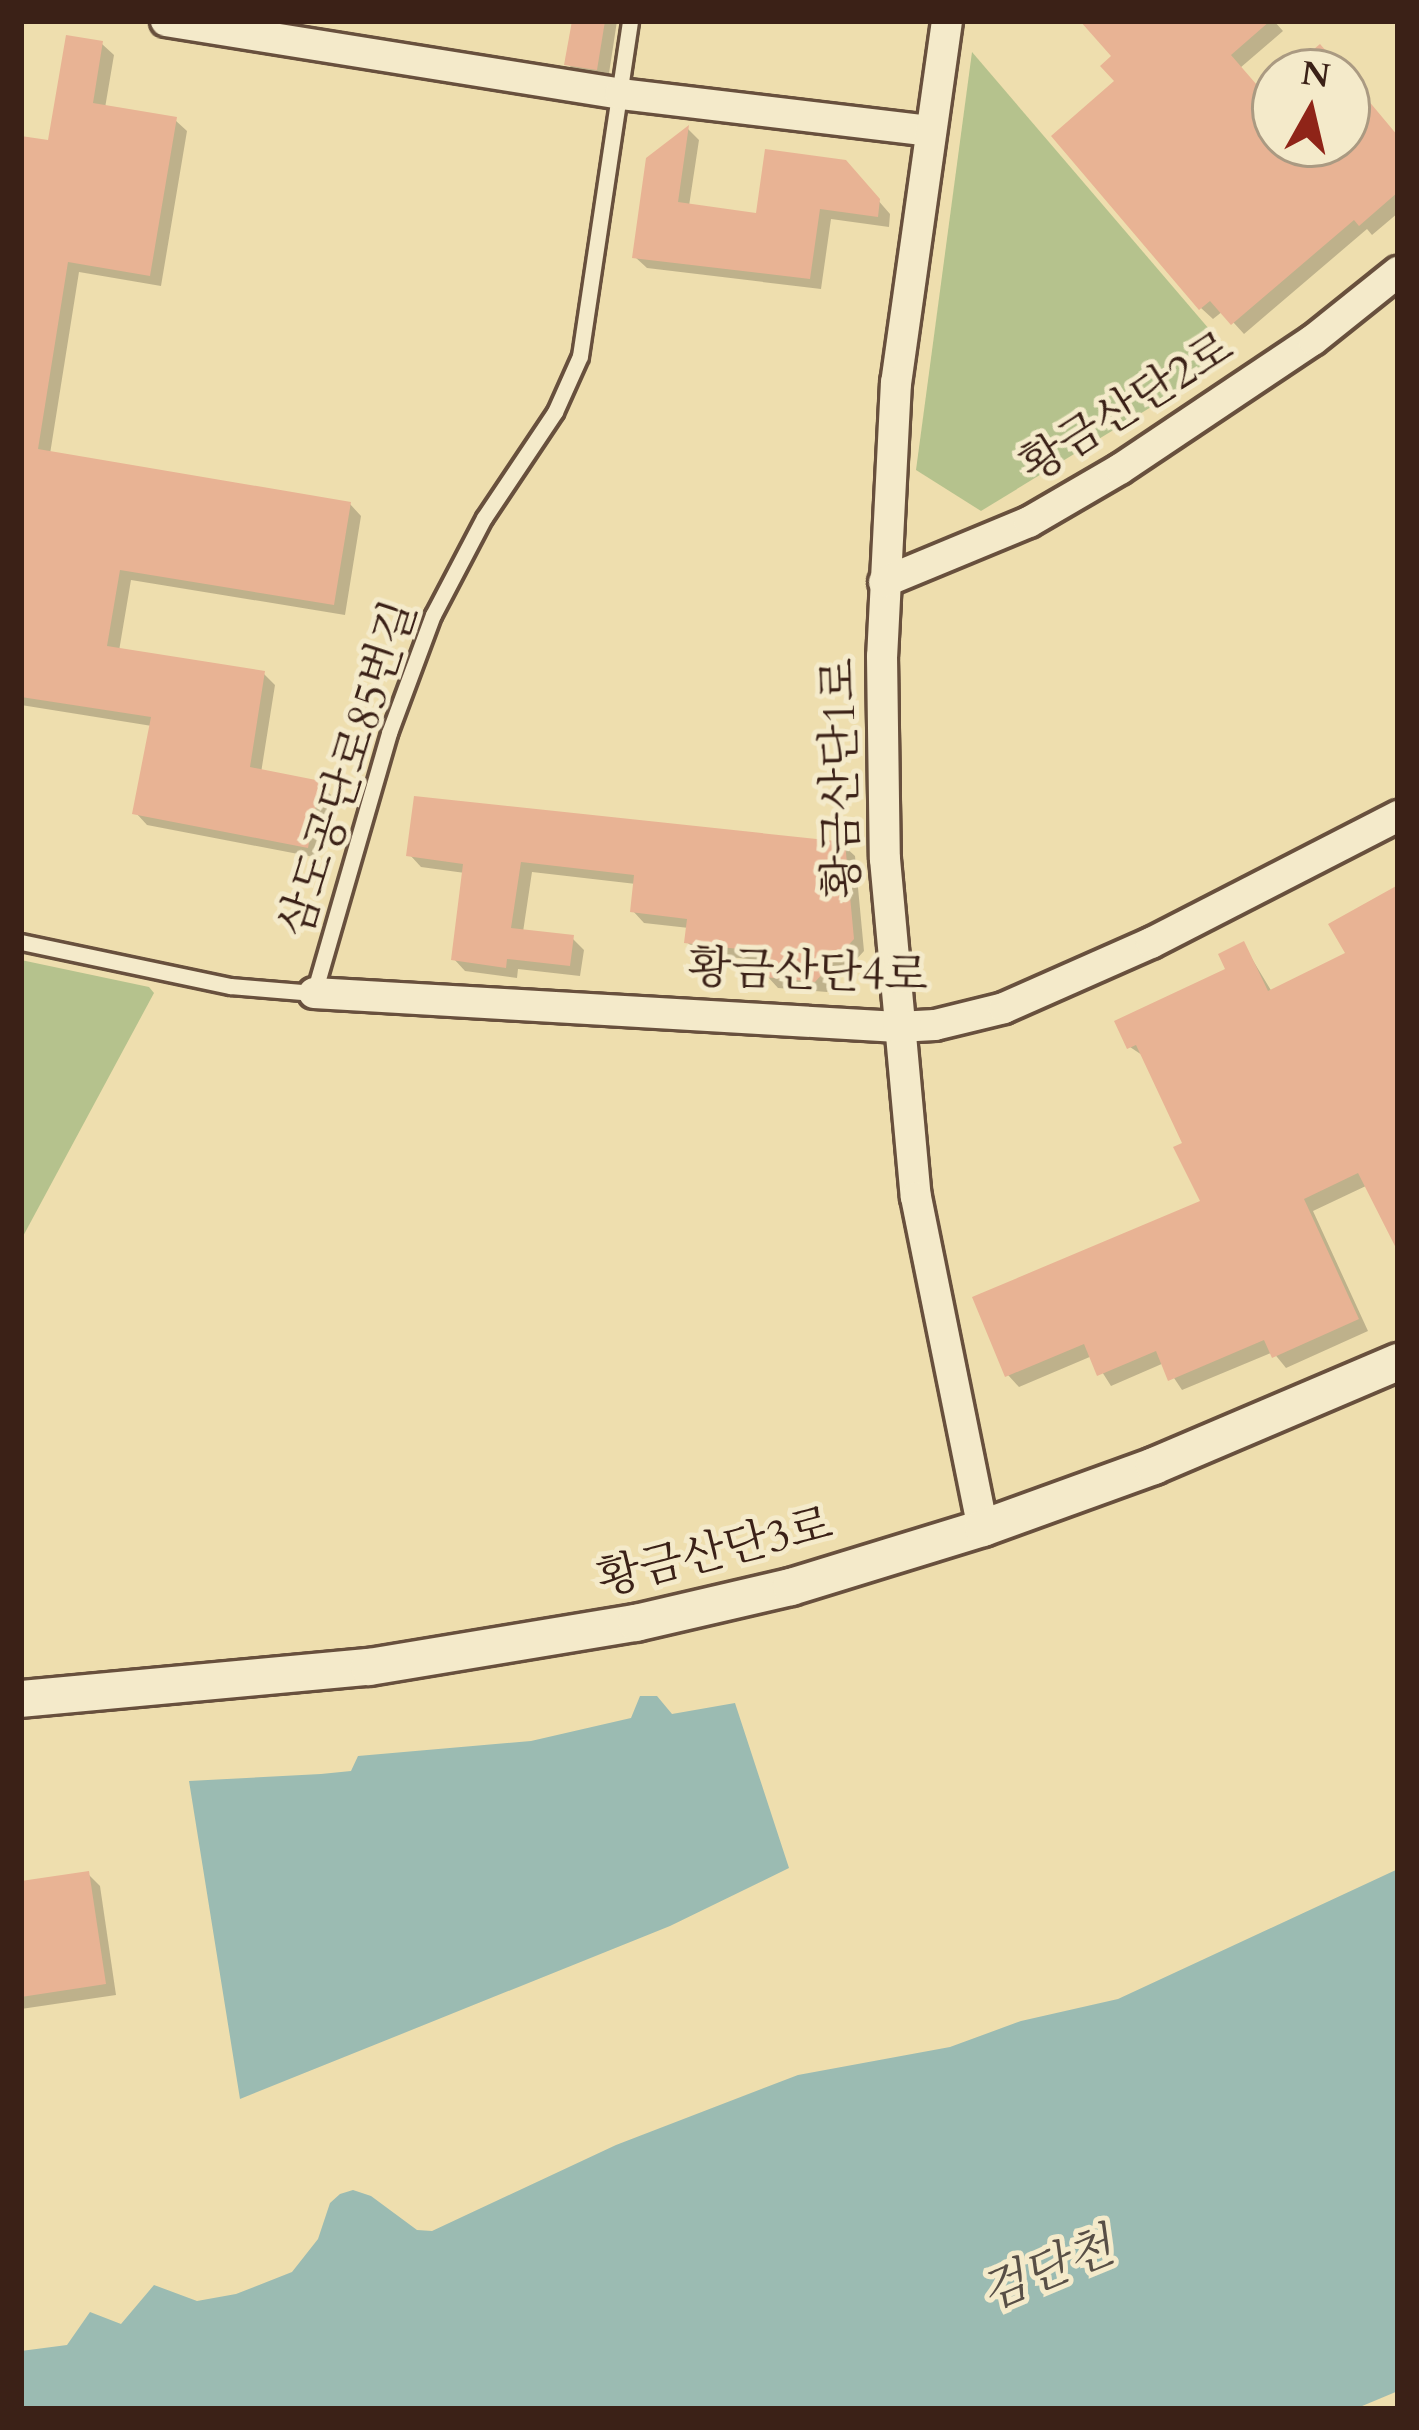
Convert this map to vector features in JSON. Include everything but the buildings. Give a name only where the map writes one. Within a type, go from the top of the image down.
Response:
[{"type":"street","points":[[166,21],[620,94],[929,131]]},
{"type":"street","name":"황금산단1로","points":[[947,21],[896,382],[884,582],[885,859],[916,1197],[983,1528]]},
{"type":"street","name":"황금산단2로","points":[[884,582],[1013,530],[1120,469],[1313,340],[1398,272]]},
{"type":"street","name":"황금산단4로","points":[[314,993],[898,1027],[972,1018],[1004,1008],[1309,867],[1398,816]]},
{"type":"street","name":"황금산단3로","points":[[21,1699],[369,1667],[613,1628],[791,1587],[983,1528],[1154,1466],[1398,1362]]},
{"type":"lane","name":"삼도공단로85번길","points":[[21,942],[230,986],[314,993],[383,752],[434,615],[484,518],[555,412],[580,356],[631,21]]},
{"type":"green space","points":[[972,52],[1233,357],[981,511],[916,470]]},
{"type":"green space","points":[[21,960],[149,987],[154,993],[21,1240]]},
{"type":"water","points":[[640,1696],[657,1696],[672,1714],[735,1703],[789,1868],[670,1926],[240,2099],[189,1781],[351,1771],[358,1756],[531,1741],[631,1718]]},
{"type":"water","name":"검단천","points":[[1398,1869],[1398,2391],[1355,2409],[21,2409],[21,2351],[67,2345],[90,2312],[121,2324],[154,2285],[197,2301],[236,2294],[292,2272],[318,2239],[330,2203],[340,2194],[353,2190],[371,2196],[417,2230],[432,2231],[616,2145],[798,2075],[950,2047],[1021,2021],[1118,1999]]}]
